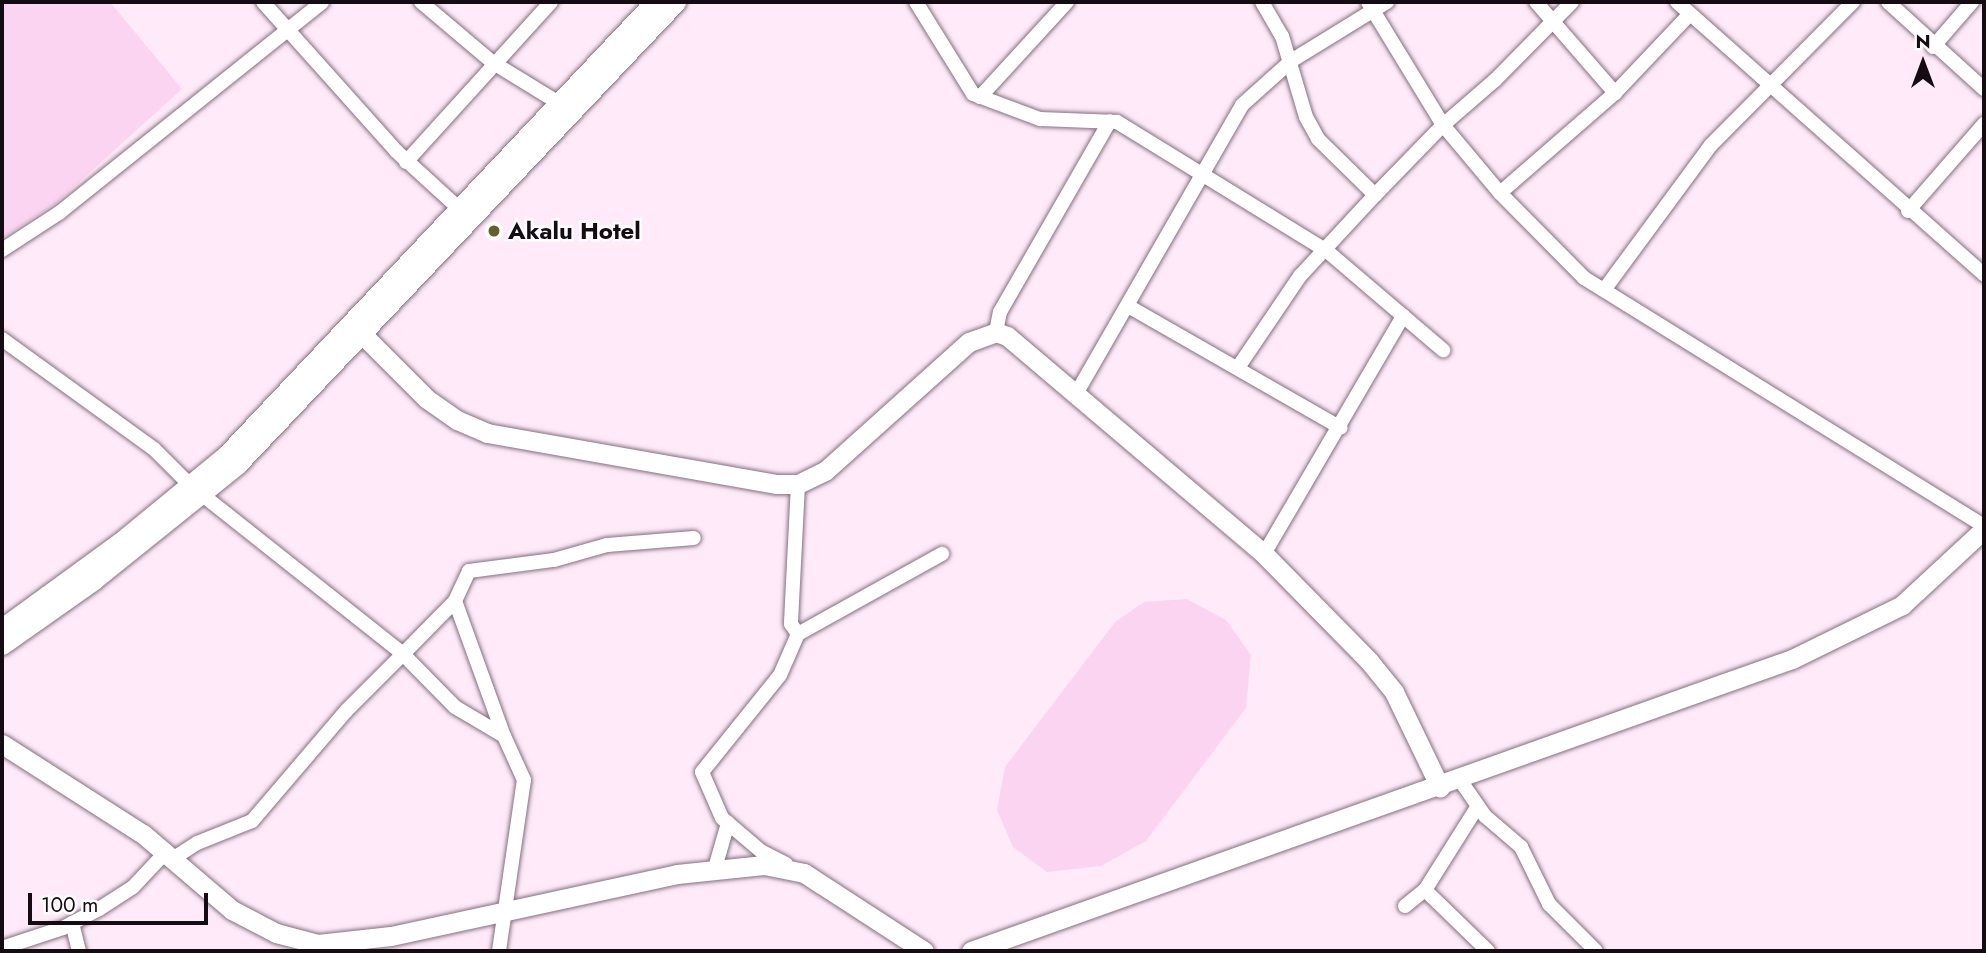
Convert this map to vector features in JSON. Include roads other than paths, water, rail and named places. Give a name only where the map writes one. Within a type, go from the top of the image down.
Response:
[{"type":"street","points":[[263,2],[406,162],[465,214]]},
{"type":"street","points":[[2,250],[59,213],[322,2]]},
{"type":"street","points":[[421,2],[492,62],[557,102]]},
{"type":"street","points":[[406,162],[492,62],[551,2]]},
{"type":"street","points":[[465,214],[557,102],[654,2]]},
{"type":"street","points":[[2,628],[196,489],[237,465],[356,328],[676,2]]},
{"type":"street","points":[[916,2],[973,94],[1040,120],[1110,121],[1327,251],[1443,350]]},
{"type":"street","points":[[980,97],[1067,2]]},
{"type":"street","points":[[1262,2],[1291,61],[1306,117],[1318,139],[1375,195]]},
{"type":"street","points":[[1076,394],[1242,105],[1291,61],[1371,7],[1387,2]]},
{"type":"street","points":[[1536,2],[1615,93]]},
{"type":"street","points":[[1239,366],[1274,309],[1375,195],[1443,125],[1495,80],[1572,2]]},
{"type":"street","points":[[1677,2],[1908,211],[1982,268]]},
{"type":"street","points":[[1604,290],[1711,145],[1853,2]]},
{"type":"street","points":[[1888,2],[1933,47],[1984,89]]},
{"type":"street","points":[[1933,47],[1972,2]]},
{"type":"street","points":[[971,951],[1460,780],[1792,659],[1873,622],[1902,605],[1984,527],[1584,278],[1500,193],[1443,125],[1371,7]]},
{"type":"street","points":[[1500,193],[1615,93],[1689,15]]},
{"type":"street","points":[[996,332],[1000,312],[1110,121]]},
{"type":"street","points":[[1908,211],[1984,124]]},
{"type":"street","points":[[1128,306],[1239,366],[1341,428]]},
{"type":"street","points":[[1264,554],[1341,428],[1403,316]]},
{"type":"street","points":[[356,328],[428,399],[457,420],[487,433],[752,481],[799,484],[825,471],[969,342],[996,332],[1007,336],[1264,554],[1394,692],[1440,787]]},
{"type":"street","points":[[2,339],[144,440],[196,489],[403,654],[455,707],[504,736]]},
{"type":"street","points":[[799,484],[791,624],[799,634]]},
{"type":"street","points":[[2,645],[196,489]]},
{"type":"street","points":[[2,948],[72,923],[133,887],[169,856],[252,821],[346,711],[455,601],[469,571],[554,560],[607,545],[694,538]]},
{"type":"street","points":[[924,951],[804,873],[762,852],[728,823],[702,772],[780,675],[799,634],[942,554]]},
{"type":"street","points":[[455,601],[504,736],[524,779],[499,951]]},
{"type":"street","points":[[2,744],[143,834],[232,911],[276,933],[316,947],[391,936],[715,868],[764,865],[804,873]]},
{"type":"street","points":[[1460,780],[1478,806],[1521,847],[1549,904],[1596,951]]},
{"type":"street","points":[[1405,906],[1425,890],[1478,806]]},
{"type":"street","points":[[715,868],[728,823]]},
{"type":"street","points":[[1425,890],[1488,951]]},
{"type":"street","points":[[72,923],[79,951]]},
{"type":"place","name":"Akalu Hotel","points":[[494,231]]}]
